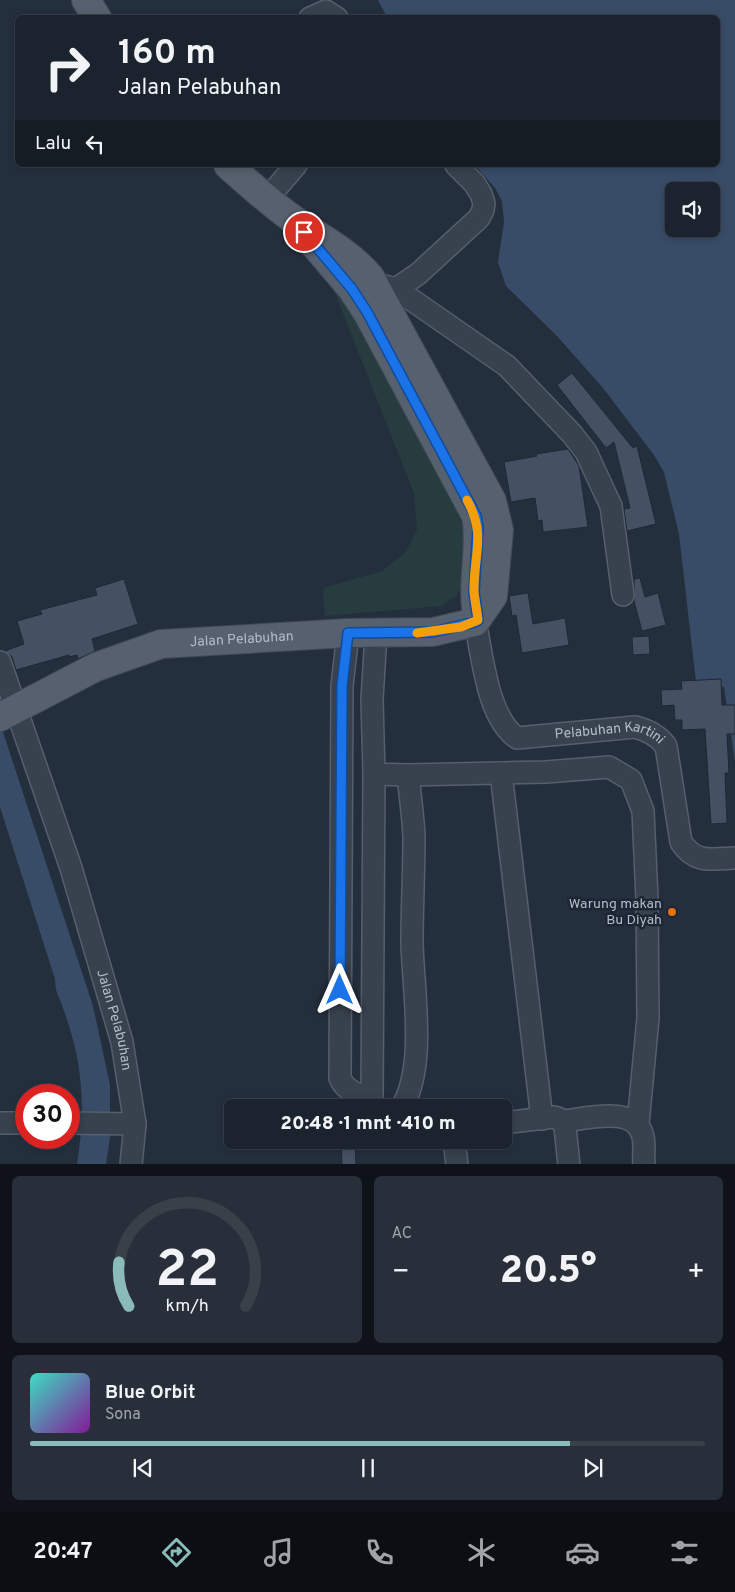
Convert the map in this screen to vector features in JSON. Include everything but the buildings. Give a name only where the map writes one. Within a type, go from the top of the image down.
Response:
[{"type":"main road","points":[[86,0],[95,15]]},
{"type":"main road","points":[[230,167],[291,218],[335,245],[357,262],[376,290],[492,501],[487,516],[499,530],[493,596],[476,621]]},
{"type":"main road","name":"Jalan Pelabuhan","points":[[7,714],[96,667],[161,644],[348,633],[433,632],[476,621]]},
{"type":"street","points":[[317,15],[326,11],[332,15]]},
{"type":"street","points":[[267,199],[294,167]]},
{"type":"street","points":[[376,290],[418,274],[479,218],[484,203],[481,194],[474,183],[458,167]]},
{"type":"street","points":[[376,290],[507,366],[572,434],[586,452],[612,506],[623,595]]},
{"type":"street","name":"Pelabuhan Kartini","points":[[476,621],[494,706],[498,719],[507,731],[517,738],[635,727],[645,729],[661,739],[666,746],[681,842],[688,853],[698,858],[710,860],[735,858]]},
{"type":"street","points":[[348,633],[342,686],[340,1078],[348,1089],[366,1099]]},
{"type":"street","points":[[373,1099],[374,774],[372,699],[376,634]]},
{"type":"street","points":[[0,662],[7,714]]},
{"type":"street","name":"Jalan Pelabuhan","points":[[7,714],[88,923],[122,1042],[125,1124],[131,1164]]},
{"type":"street","points":[[374,774],[501,773],[609,767],[631,780],[643,811],[648,1018],[638,1124],[644,1137],[644,1164]]},
{"type":"street","points":[[501,773],[552,1120]]},
{"type":"street","points":[[406,1099],[414,1068],[417,1012],[412,943],[414,834],[408,775]]},
{"type":"street","points":[[512,1123],[622,1115],[638,1124]]},
{"type":"street","points":[[552,1120],[565,1127],[569,1164]]},
{"type":"street","points":[[0,1123],[15,1123]]},
{"type":"street","points":[[80,1123],[125,1124]]},
{"type":"street","points":[[455,1149],[457,1164]]},
{"type":"green space","points":[[321,258],[352,296],[467,519],[464,582],[455,597],[441,606],[325,616],[323,588],[382,571],[405,553],[417,530],[414,493]]},
{"type":"water","points":[[378,0],[735,0],[735,762],[724,687],[696,682],[679,534],[664,472],[654,455],[603,388],[557,336],[506,286],[498,262],[504,222],[502,201],[495,188],[477,167],[720,167],[720,15],[386,15]]},
{"type":"water","points":[[0,723],[93,1006],[110,1085],[110,1137],[106,1164],[77,1164],[80,1149],[82,1108],[79,1066],[75,1047],[0,807]]},
{"type":"slow traffic","points":[[417,633],[461,627],[478,620],[474,592],[478,528],[476,516],[467,500]]},
{"type":"place","name":"Warung makan Bu Diyah","points":[[672,912]]},
{"type":"route","points":[[304,232],[352,289],[367,312],[476,516],[478,528],[474,592],[478,620],[469,625],[433,632],[348,633],[342,686],[340,990]]}]
